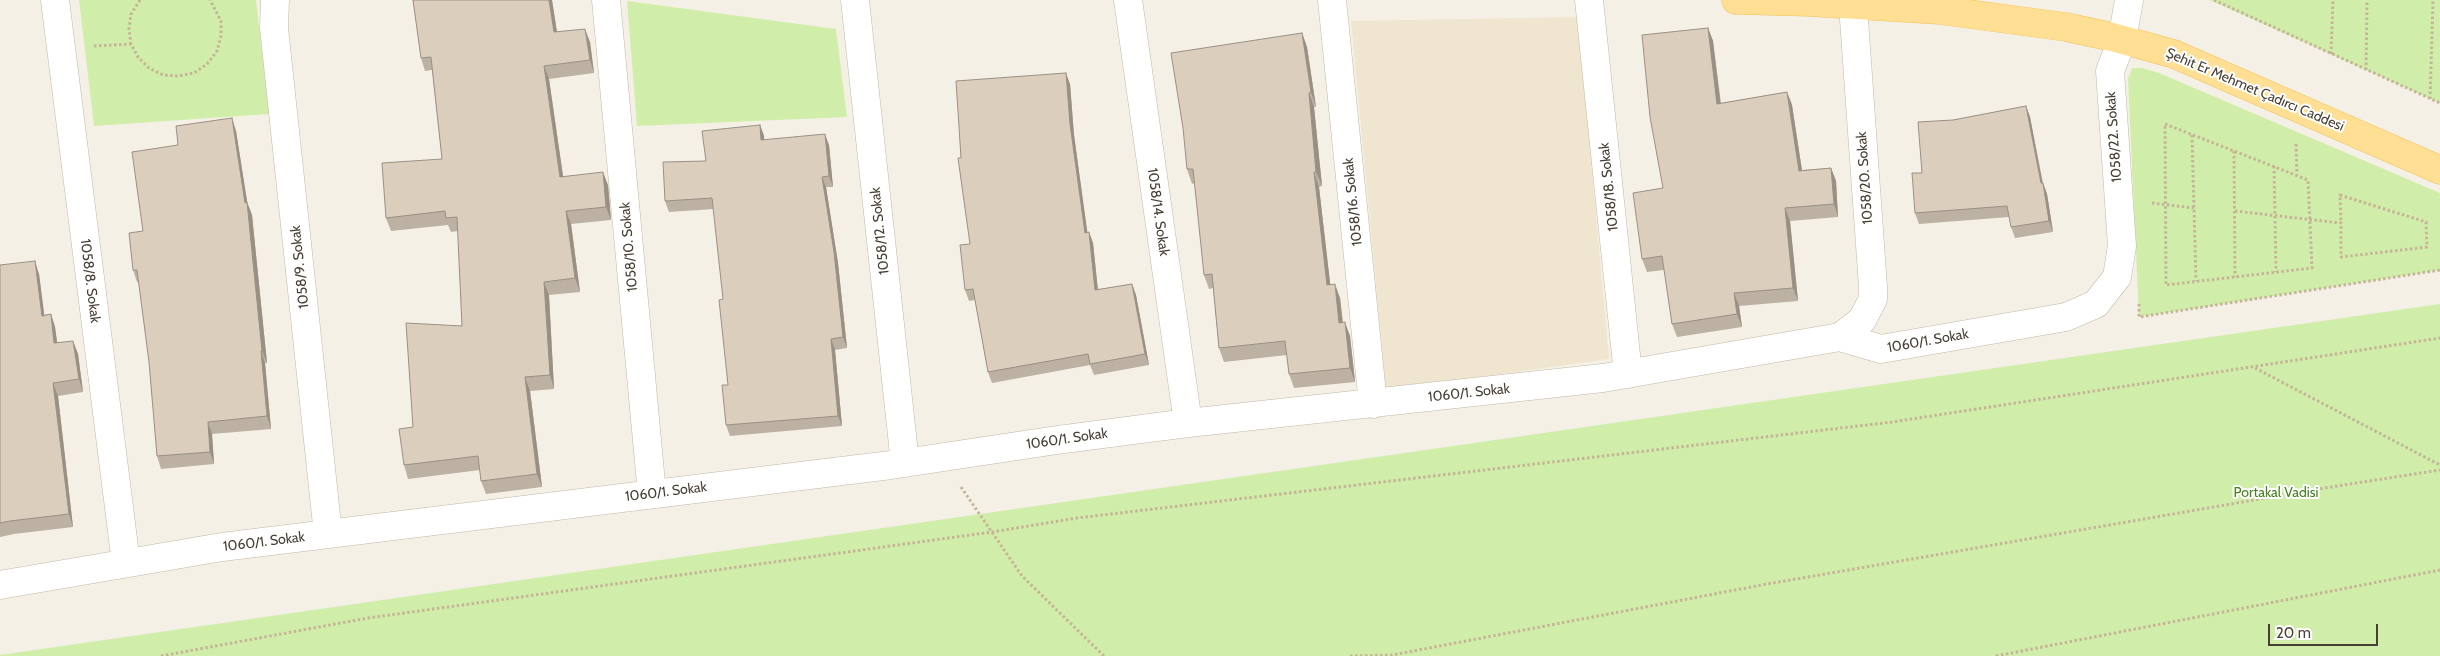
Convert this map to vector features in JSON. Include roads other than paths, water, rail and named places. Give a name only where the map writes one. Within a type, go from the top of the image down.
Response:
[{"type":"main road","name":"Şehit Er Mehmet Çadırcı Caddesi","points":[[1736,0],[1853,5],[1939,5],[2066,27],[2122,40],[2174,54],[2440,170]]},
{"type":"street","name":"1058/8. Sokak","points":[[55,0],[126,563]]},
{"type":"street","name":"1058/9. Sokak","points":[[275,0],[275,38],[328,534]]},
{"type":"street","name":"1058/10. Sokak","points":[[606,0],[652,494]]},
{"type":"street","name":"1058/12. Sokak","points":[[856,0],[905,463]]},
{"type":"street","name":"1058/14. Sokak","points":[[1128,0],[1188,424]]},
{"type":"street","name":"1058/16. Sokak","points":[[1332,0],[1373,404]]},
{"type":"street","name":"1058/18. Sokak","points":[[1589,0],[1628,374]]},
{"type":"street","name":"1058/22. Sokak","points":[[2117,277],[2122,246],[2110,71],[2122,40],[2129,0]]},
{"type":"street","name":"1058/20. Sokak","points":[[1840,337],[1862,320],[1872,299],[1873,287],[1853,5]]},
{"type":"street","name":"1060/1. Sokak","points":[[0,585],[222,547],[905,463],[1188,424],[1628,374],[1840,337],[1880,349],[2066,317],[2096,304],[2117,277]]},
{"type":"park label","name":"Portakal Vadisi","points":[[2276,493]]}]
